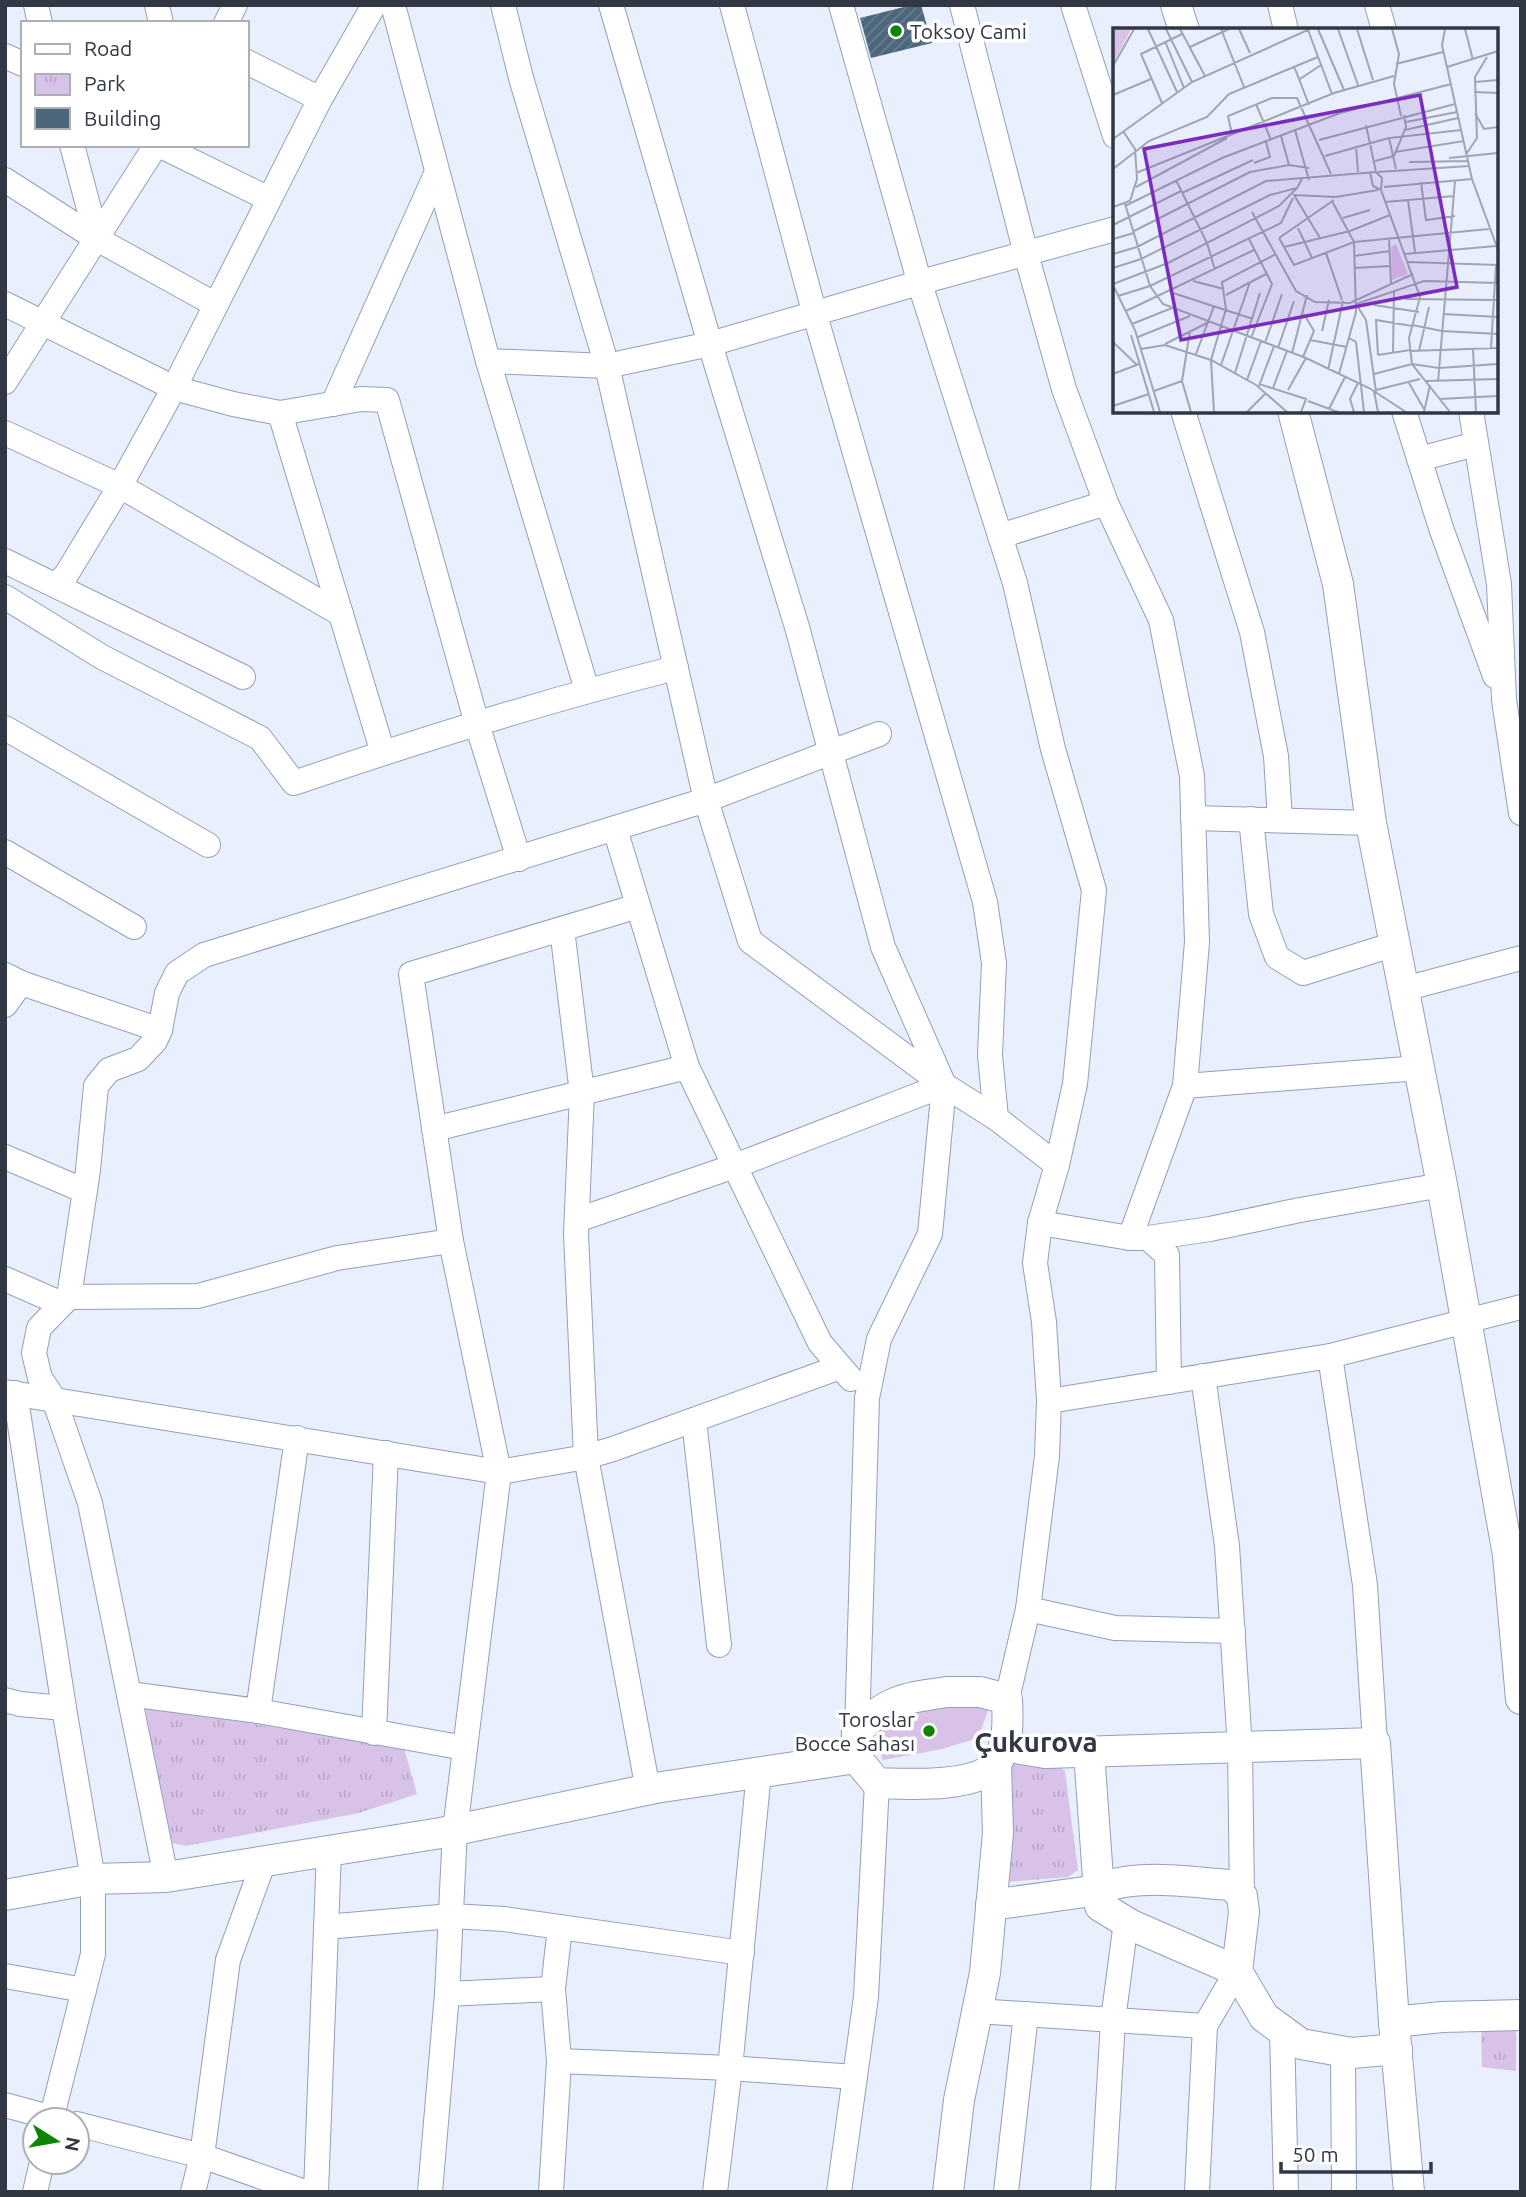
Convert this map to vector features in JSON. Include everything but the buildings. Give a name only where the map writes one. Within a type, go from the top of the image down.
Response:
[{"type":"street","points":[[227,21],[235,5]]},
{"type":"street","points":[[56,585],[66,575],[120,486],[174,388],[320,99],[374,5]]},
{"type":"street","points":[[393,5],[488,360],[587,690]]},
{"type":"street","points":[[503,5],[521,78],[607,366],[706,800],[750,941],[1057,1165]]},
{"type":"street","points":[[611,5],[710,344],[797,627],[883,947],[944,1085],[930,1234],[878,1339],[867,1398],[856,1744],[877,1783],[866,1997],[839,2192]]},
{"type":"street","points":[[732,5],[815,315],[985,902],[994,963],[990,1055],[996,1118]]},
{"type":"street","points":[[841,5],[920,284],[1015,583],[1053,749],[1094,890],[1074,1084],[1057,1165],[1040,1223],[1035,1262],[1044,1322],[1049,1401],[1047,1456],[1028,1609],[1007,1699],[1008,1728],[1000,1755],[998,1833],[985,1973],[959,2100],[948,2192]]},
{"type":"street","points":[[962,5],[1064,389],[1106,503],[1161,621],[1192,776],[1197,942],[1185,1086],[1139,1238]]},
{"type":"street","points":[[1073,5],[1113,130]]},
{"type":"street","points":[[1176,5],[1183,28]]},
{"type":"street","points":[[1280,5],[1286,28]]},
{"type":"street","points":[[1377,5],[1383,28]]},
{"type":"street","points":[[5,56],[21,63]]},
{"type":"street","points":[[248,63],[320,99]]},
{"type":"street","points":[[73,147],[97,239]]},
{"type":"street","points":[[5,382],[157,147]]},
{"type":"street","points":[[162,147],[269,198]]},
{"type":"street","points":[[333,404],[438,172]]},
{"type":"street","points":[[5,180],[97,239],[216,305]]},
{"type":"street","points":[[488,360],[607,366],[710,344],[1113,230]]},
{"type":"street","points":[[5,304],[174,388],[233,404],[280,413],[360,399],[387,400],[477,724],[519,859]]},
{"type":"street","points":[[280,413],[383,752]]},
{"type":"street","points":[[1184,413],[1252,632],[1276,756],[1280,820]]},
{"type":"street","points":[[1294,413],[1338,584],[1371,823],[1443,1185],[1466,1320],[1514,1554],[1521,1699]]},
{"type":"street","points":[[1405,413],[1442,531],[1512,698]]},
{"type":"street","points":[[1471,413],[1499,584],[1521,813]]},
{"type":"street","points":[[5,433],[120,486],[341,614]]},
{"type":"street","points":[[1419,459],[1476,444]]},
{"type":"street","points":[[1000,536],[1106,503]]},
{"type":"street","points":[[5,561],[243,677]]},
{"type":"street","points":[[5,597],[102,657],[260,738],[294,783],[383,752],[587,690],[676,668]]},
{"type":"street","points":[[5,728],[208,845]]},
{"type":"street","points":[[166,1877],[90,1503],[54,1398],[40,1377],[34,1353],[39,1328],[65,1301],[85,1191],[96,1086],[110,1070],[138,1059],[155,1041],[160,1030],[167,993],[177,973],[204,955],[706,800],[879,734]]},
{"type":"street","points":[[1193,818],[1371,823]]},
{"type":"street","points":[[1251,819],[1261,914],[1277,957],[1303,973],[1395,944]]},
{"type":"street","points":[[615,829],[687,1068],[820,1343],[867,1398]]},
{"type":"street","points":[[5,852],[134,927]]},
{"type":"street","points":[[430,2192],[447,1994],[455,1830],[499,1472],[451,1241],[411,974],[638,906]]},
{"type":"street","points":[[562,929],[582,1093],[577,1220],[586,1457],[648,1790]]},
{"type":"street","points":[[1404,989],[1521,958]]},
{"type":"street","points":[[5,1005],[13,979],[160,1030]]},
{"type":"street","points":[[434,1129],[687,1068]]},
{"type":"street","points":[[1185,1086],[1420,1068]]},
{"type":"street","points":[[577,1220],[735,1166],[944,1085]]},
{"type":"street","points":[[5,1157],[85,1191]]},
{"type":"street","points":[[1040,1223],[1139,1238],[1210,1229],[1443,1185]]},
{"type":"street","points":[[1139,1238],[1167,1255],[1169,1382]]},
{"type":"street","points":[[5,1279],[65,1301],[198,1296],[337,1258],[451,1241]]},
{"type":"street","points":[[1049,1401],[1330,1356],[1521,1307]]},
{"type":"street","points":[[1330,1356],[1365,1585],[1395,2035],[1409,2192]]},
{"type":"street","points":[[57,2106],[93,1954],[93,1879],[9,1394],[54,1398],[499,1472],[586,1457],[840,1367]]},
{"type":"street","points":[[1197,2192],[1205,2026],[1237,1971],[1244,1912],[1240,1748],[1227,1546],[1203,1377]]},
{"type":"street","points":[[695,1420],[719,1645]]},
{"type":"street","points":[[258,1711],[297,1438]]},
{"type":"street","points":[[374,1733],[386,1453]]},
{"type":"street","points":[[1028,1609],[1115,1628],[1233,1631]]},
{"type":"street","points":[[5,1895],[93,1879],[166,1877],[329,1851],[455,1830],[648,1790],[760,1772],[856,1744],[874,1713],[900,1699],[947,1692],[980,1692],[1007,1699]]},
{"type":"street","points":[[129,1694],[258,1711],[465,1748]]},
{"type":"street","points":[[5,1700],[64,1708]]},
{"type":"street","points":[[877,1783],[950,1782],[981,1776],[1000,1755],[1375,1743]]},
{"type":"street","points":[[1089,1752],[1100,1906],[1125,1922],[1237,1971],[1264,2017],[1301,2044],[1352,2053],[1442,2017],[1521,2015]]},
{"type":"street","points":[[715,2192],[760,1772]]},
{"type":"street","points":[[316,2192],[329,1851]]},
{"type":"street","points":[[193,2192],[202,2156],[228,1961],[264,1861]]},
{"type":"street","points":[[991,1905],[1099,1891],[1112,1883],[1158,1881],[1231,1885],[1242,1896]]},
{"type":"street","points":[[326,1927],[450,1916],[504,1919],[742,1953]]},
{"type":"street","points":[[1104,2192],[1113,2020],[1125,1922]]},
{"type":"street","points":[[551,2192],[559,2061],[552,1989],[560,1927]]},
{"type":"street","points":[[5,1976],[84,1990]]},
{"type":"street","points":[[447,1994],[552,1989]]},
{"type":"street","points":[[978,2011],[1205,2026]]},
{"type":"street","points":[[1006,2192],[1026,2014]]},
{"type":"street","points":[[1282,2031],[1286,2192]]},
{"type":"street","points":[[1343,2052],[1344,2192]]},
{"type":"street","points":[[559,2061],[730,2068],[855,2077]]},
{"type":"street","points":[[91,2128],[202,2156],[305,2192]]},
{"type":"green space","name":"Toroslar Bocce Sahası","points":[[943,1698],[989,1708],[978,1738],[942,1749],[883,1760],[877,1744],[877,1723]]},
{"type":"green space","points":[[145,1706],[404,1748],[417,1794],[359,1813],[186,1846],[168,1842]]},
{"type":"green space","points":[[1004,1760],[1055,1763],[1065,1771],[1078,1870],[1068,1877],[994,1883]]},
{"type":"green space","points":[[1481,2028],[1516,2029],[1516,2071],[1482,2067]]},
{"type":"place","name":"Toksoy Cami","points":[[896,31]]},
{"type":"place","name":"Toroslar Bocce Sahası","points":[[929,1731]]},
{"type":"district","name":"Çukurova","points":[[1036,1741]]}]
